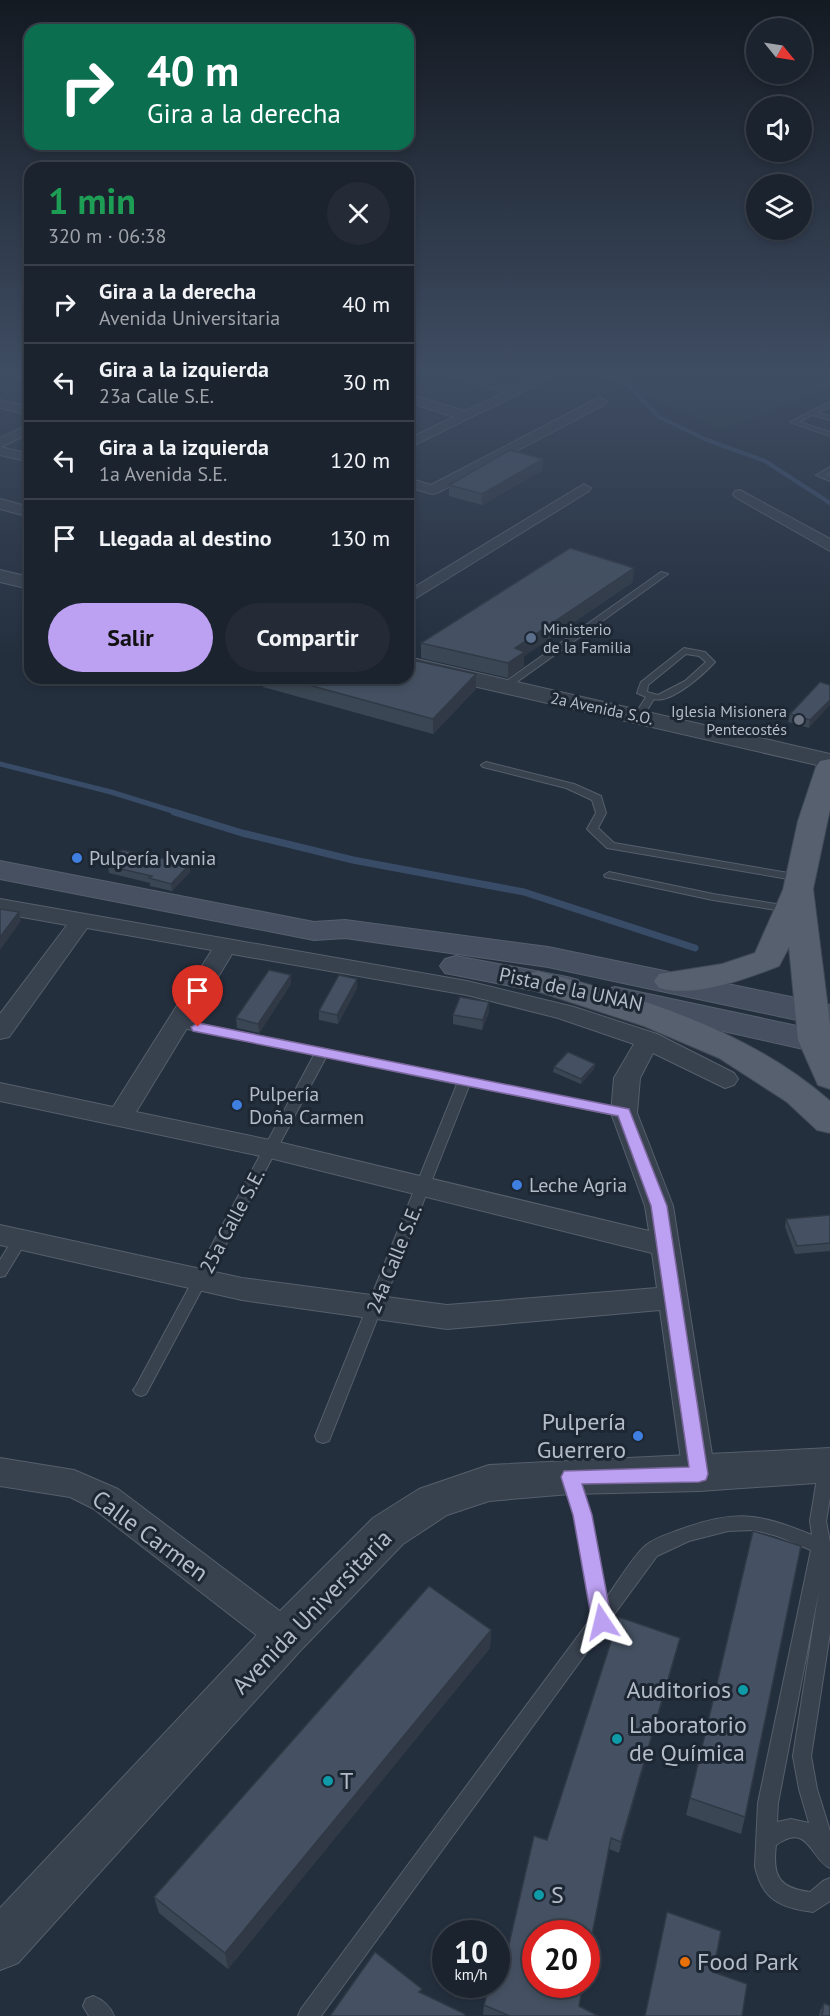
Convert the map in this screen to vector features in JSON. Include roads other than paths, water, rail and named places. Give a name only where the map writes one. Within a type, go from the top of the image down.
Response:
[{"type":"main road","points":[[670,981],[727,974],[768,959],[795,892],[812,821],[830,767]]},
{"type":"main road","name":"Pista de la UNAN","points":[[0,870],[314,931],[345,929],[548,957],[670,981],[822,1028]]},
{"type":"main road","points":[[795,892],[830,1077]]},
{"type":"main road","name":"Pista de la UNAN","points":[[314,931],[335,942],[538,981],[822,1028]]},
{"type":"main road","points":[[538,981],[663,1020],[720,1045],[785,1081],[804,1095],[830,1121]]},
{"type":"street","points":[[414,484],[432,490],[475,467]]},
{"type":"street","points":[[414,594],[584,488]]},
{"type":"street","points":[[740,494],[830,546]]},
{"type":"street","points":[[0,504],[24,510]]},
{"type":"street","points":[[0,576],[24,582]]},
{"type":"street","name":"2a Avenida S.O.","points":[[414,665],[504,687],[645,706],[830,761]]},
{"type":"street","points":[[0,906],[227,944],[467,988],[565,1012],[648,1040],[725,1079]]},
{"type":"street","points":[[181,937],[203,911]]},
{"type":"street","points":[[0,1031],[81,921]]},
{"type":"street","points":[[120,1116],[227,944]]},
{"type":"street","points":[[648,1040],[627,1078],[624,1113],[659,1206],[699,1474]]},
{"type":"street","points":[[0,1092],[270,1149],[664,1245]]},
{"type":"street","points":[[10,1238],[200,1281],[374,1309],[447,1317],[672,1298]]},
{"type":"street","name":"Avenida Universitaria","points":[[0,1945],[285,1636],[388,1531],[434,1502],[489,1483],[570,1477],[699,1474],[829,1465]]},
{"type":"street","name":"Calle Carmen","points":[[0,1472],[74,1484],[106,1499],[285,1636]]},
{"type":"lane","points":[[830,469],[820,475],[830,479]]},
{"type":"lane","points":[[504,687],[663,574]]},
{"type":"lane","points":[[693,651],[711,662],[687,683],[645,706],[642,693],[644,684],[678,654],[693,651]]},
{"type":"lane","points":[[486,765],[570,786],[597,798],[601,813],[592,829],[612,846],[795,892]]},
{"type":"lane","points":[[609,875],[713,897],[795,892]]},
{"type":"lane","points":[[177,1023],[624,1113]]},
{"type":"lane","name":"25a Calle S.E.","points":[[141,1390],[322,1052]]},
{"type":"lane","name":"24a Calle S.E.","points":[[322,1436],[464,1082]]},
{"type":"lane","points":[[0,1272],[10,1238]]},
{"type":"lane","points":[[827,1852],[808,1789],[802,1756],[829,1584],[820,1546],[818,1521],[829,1465]]},
{"type":"lane","points":[[570,1477],[583,1515],[602,1622]]},
{"type":"lane","points":[[308,2016],[504,1749],[602,1622],[651,1551],[675,1538],[712,1528],[754,1523],[820,1546]]},
{"type":"lane","points":[[820,1546],[768,1803],[767,1840],[762,1862],[771,1884],[790,1900],[813,1902],[830,1888]]},
{"type":"lane","points":[[767,1840],[784,1829],[806,1831],[827,1852]]},
{"type":"waterway","points":[[774,467],[830,503]]},
{"type":"waterway","points":[[0,764],[111,792],[179,813]]},
{"type":"waterway","points":[[174,812],[242,833],[353,860],[524,892],[695,948]]},
{"type":"place","name":"Ministerio de la Familia","points":[[531,638]]},
{"type":"place","name":"Iglesia Misionera Pentecostés","points":[[799,720]]},
{"type":"place","name":"Pulpería Ivania","points":[[77,858]]},
{"type":"place","name":"Pulpería Doña Carmen","points":[[237,1105]]},
{"type":"place","name":"Leche Agria","points":[[517,1185]]},
{"type":"place","name":"Pulpería Guerrero","points":[[638,1436]]},
{"type":"place","name":"Auditorios","points":[[743,1690]]},
{"type":"place","name":"Laboratorio de Química","points":[[617,1739]]},
{"type":"place","name":"T","points":[[328,1781]]},
{"type":"place","name":"S","points":[[539,1895]]},
{"type":"place","name":"Food Park","points":[[685,1962]]}]
